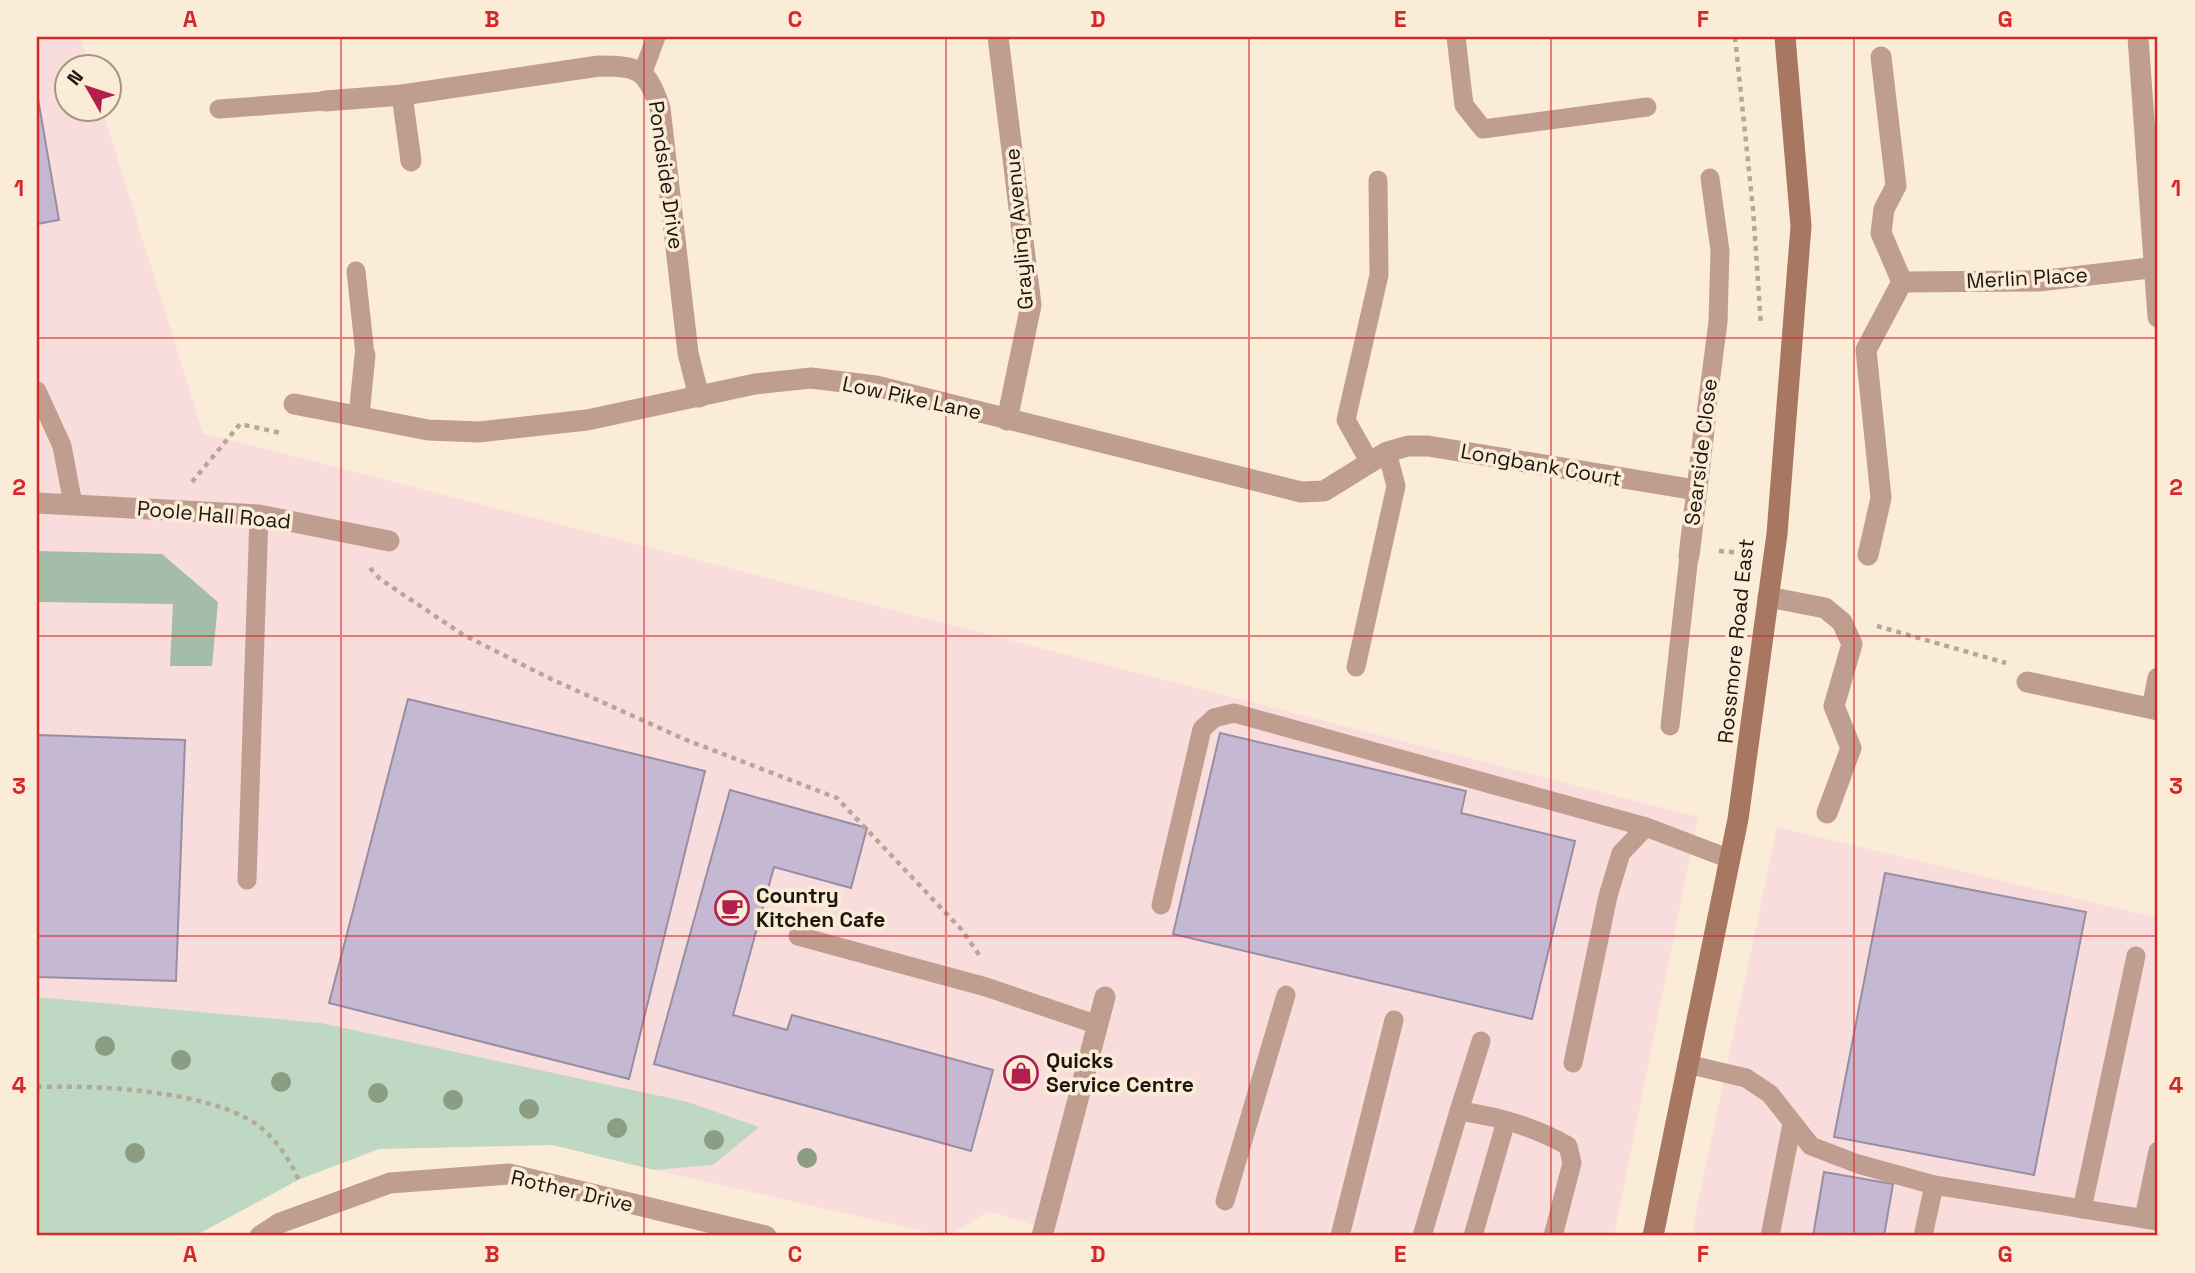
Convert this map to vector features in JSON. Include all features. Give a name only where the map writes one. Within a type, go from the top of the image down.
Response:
[{"type":"main road","name":"Rossmore Road East","points":[[1653,1236],[1730,859],[1777,534],[1801,226],[1785,37]]},
{"type":"street","name":"Grayling Avenue","points":[[998,37],[1031,305],[1007,420]]},
{"type":"street","points":[[2138,37],[2158,317]]},
{"type":"street","points":[[1868,555],[1881,498],[1869,405],[1866,349],[1902,282],[1881,233],[1884,209],[1896,186],[1881,57]]},
{"type":"street","name":"Pondside Drive","points":[[325,101],[402,95],[599,66],[624,66],[643,72],[652,83],[660,108],[688,353],[699,397]]},
{"type":"street","points":[[402,95],[411,161]]},
{"type":"street","name":"Merlin Place","points":[[1902,282],[2039,281],[2155,267]]},
{"type":"street","points":[[359,416],[365,355]]},
{"type":"street","name":"Low Pike Lane","points":[[299,405],[428,430],[478,432],[587,420],[755,384],[811,378],[876,386],[1301,492],[1324,491],[1378,456]]},
{"type":"street","name":"Searside Close","points":[[1689,552],[1705,422]]},
{"type":"street","name":"Longbank Court","points":[[1378,456],[1408,446],[1428,446],[1696,491]]},
{"type":"street","name":"Poole Hall Road","points":[[37,503],[258,515],[390,541]]},
{"type":"street","points":[[1768,597],[1825,608],[1842,622],[1852,644],[1834,706],[1851,748],[1827,813]]},
{"type":"street","points":[[2027,682],[2155,709],[2158,678]]},
{"type":"street","points":[[1042,1236],[1105,997]]},
{"type":"street","name":"Rother Drive","points":[[260,1236],[280,1223],[390,1183],[509,1174],[766,1236]]},
{"type":"lane","points":[[643,72],[656,37]]},
{"type":"lane","points":[[1456,37],[1464,105],[1483,129],[1647,107]]},
{"type":"lane","points":[[219,109],[325,101]]},
{"type":"lane","name":"Searside Close","points":[[1705,422],[1718,322],[1720,251],[1710,178]]},
{"type":"lane","points":[[1356,667],[1396,486],[1378,456],[1346,420],[1379,275],[1378,180]]},
{"type":"lane","points":[[356,271],[365,355]]},
{"type":"lane","points":[[37,391],[62,446],[72,505]]},
{"type":"lane","points":[[247,880],[258,515]]},
{"type":"lane","name":"Searside Close","points":[[1670,726],[1689,552]]},
{"type":"lane","points":[[1161,905],[1202,729],[1214,718],[1234,713],[1646,827],[1730,859]]},
{"type":"lane","points":[[1573,1063],[1608,896],[1621,853],[1646,827]]},
{"type":"lane","points":[[798,936],[986,987],[1098,1025]]},
{"type":"lane","points":[[2082,1209],[2136,957]]},
{"type":"lane","points":[[1225,1201],[1286,995]]},
{"type":"lane","points":[[1340,1236],[1394,1020]]},
{"type":"lane","points":[[1422,1236],[1481,1041]]},
{"type":"lane","points":[[1687,1064],[1746,1078],[1770,1094],[1811,1146],[1858,1164],[1934,1185],[2151,1220],[2158,1151]]},
{"type":"lane","points":[[1459,1111],[1506,1121],[1552,1137],[1568,1146],[1572,1163],[1553,1236]]},
{"type":"lane","points":[[1473,1236],[1506,1121]]},
{"type":"lane","points":[[1770,1236],[1792,1124]]},
{"type":"lane","points":[[1923,1236],[1934,1185]]},
{"type":"path","points":[[1735,37],[1753,209],[1761,337]]},
{"type":"path","points":[[169,510],[240,424],[298,436],[299,405]]},
{"type":"path","points":[[337,531],[380,579],[462,634],[551,679],[684,739],[837,798],[961,929],[990,966]]},
{"type":"path","name":"Rossmore Road East","points":[[1745,567],[1747,540]]},
{"type":"path","points":[[1689,552],[1746,554]]},
{"type":"path","points":[[1842,622],[1887,627],[2011,665],[2027,682]]},
{"type":"path","points":[[37,1087],[85,1086],[204,1101],[256,1124],[290,1160],[312,1212]]},
{"type":"shaded area","points":[[37,37],[80,37],[85,52],[52,52],[52,122],[106,122],[203,433],[1698,817],[1614,1236],[1069,1236],[989,1211],[949,1236],[944,1236],[654,1170],[713,1165],[321,1023],[37,997]]},
{"type":"shaded area","points":[[1777,827],[2158,918],[2158,1236],[1691,1236]]},
{"type":"green space","points":[[37,551],[162,554],[218,602],[212,666],[170,666],[173,604],[37,602]]},
{"type":"green space","points":[[37,997],[321,1023],[688,1102],[759,1127],[713,1165],[654,1170],[553,1145],[379,1149],[298,1180],[195,1236],[37,1236]]},
{"type":"building","points":[[37,93],[59,220],[37,224]]},
{"type":"building","points":[[408,699],[705,771],[629,1079],[329,1003]]},
{"type":"building","points":[[1220,733],[1466,791],[1461,813],[1575,841],[1532,1019],[1173,934]]},
{"type":"building","points":[[37,735],[185,740],[176,981],[37,977]]},
{"type":"building","points":[[730,790],[867,828],[851,888],[774,867],[733,1015],[787,1030],[792,1015],[993,1070],[971,1151],[654,1064]]},
{"type":"building","points":[[1885,873],[2086,912],[2034,1175],[1834,1137]]},
{"type":"building","points":[[1824,1172],[1893,1184],[1884,1236],[1813,1236]]},
{"type":"place","name":"Country Kitchen Cafe","points":[[732,908]]},
{"type":"place","name":"Quicks Service Centre","points":[[1021,1073]]}]
